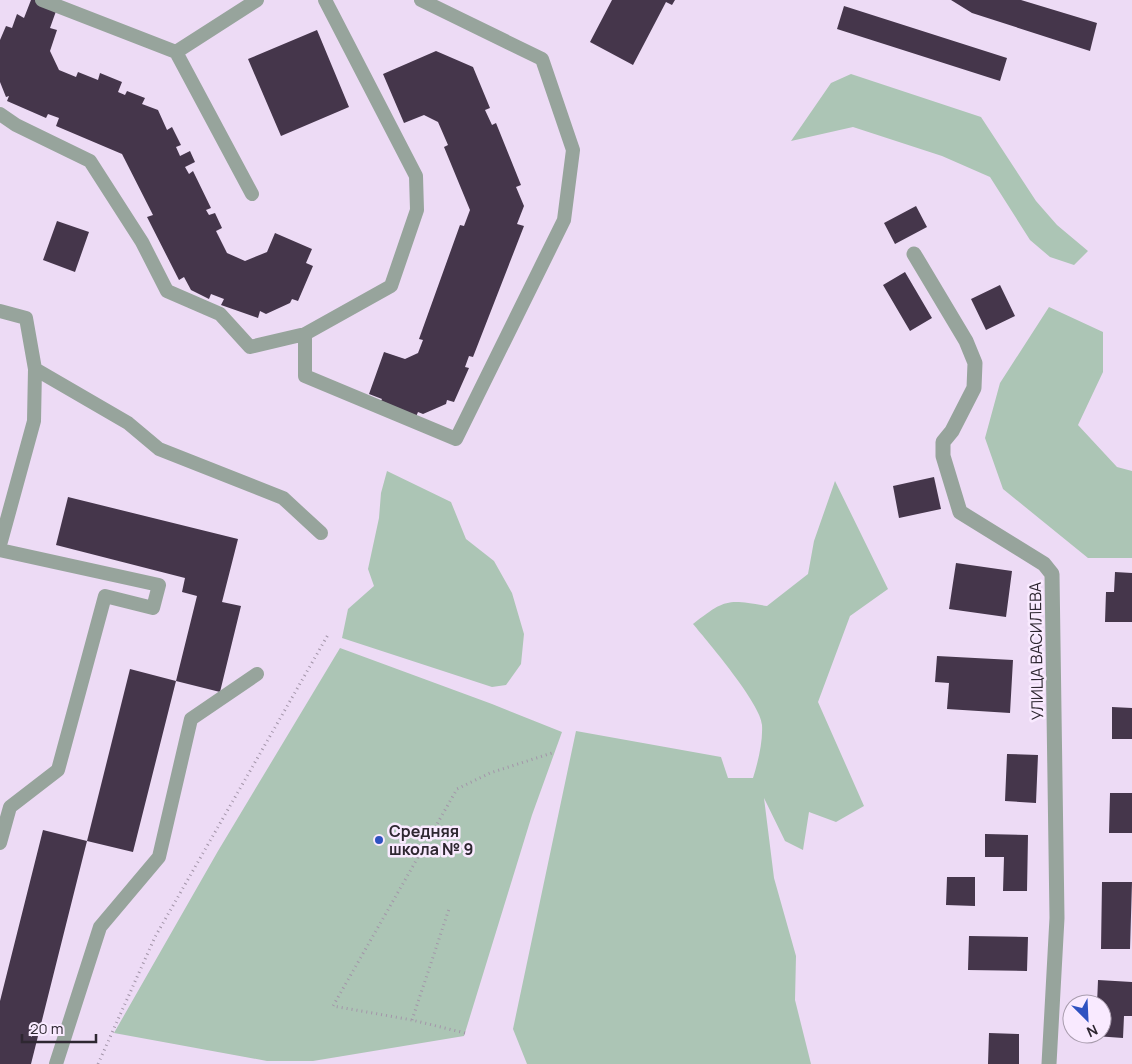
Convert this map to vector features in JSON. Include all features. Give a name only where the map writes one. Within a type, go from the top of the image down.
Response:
[{"type":"street","name":"УЛИЦА ВАСИЛЕВА","points":[[914,254],[966,341],[975,363],[974,388],[952,431],[944,442],[944,456],[960,512],[1044,564],[1052,574],[1057,918],[1049,1064]]},
{"type":"lane","points":[[42,0],[176,52],[252,194]]},
{"type":"lane","points":[[176,52],[257,0]]},
{"type":"lane","points":[[0,114],[16,125],[90,161],[142,242],[167,291],[220,314],[250,347],[305,334],[391,286],[417,210],[416,176],[325,0]]},
{"type":"lane","points":[[305,334],[305,376],[456,439],[564,220],[573,150],[542,59],[421,0]]},
{"type":"lane","points":[[0,311],[26,318],[34,369],[34,421],[0,545]]},
{"type":"lane","points":[[34,369],[128,423],[158,449],[283,498],[321,533]]},
{"type":"lane","points":[[0,550],[159,585],[153,608],[105,596],[58,770],[10,808],[0,843]]},
{"type":"lane","points":[[56,1064],[100,926],[159,857],[191,719],[257,674]]},
{"type":"path","points":[[98,1064],[154,937],[329,633]]},
{"type":"path","points":[[465,1033],[412,1020],[333,1006],[457,789],[490,773],[555,752]]},
{"type":"path","points":[[412,1020],[449,909]]},
{"type":"green space","points":[[851,74],[981,117],[1036,201],[1057,225],[1088,251],[1074,265],[1050,257],[1030,240],[990,177],[942,156],[853,127],[791,141],[831,83]]},
{"type":"green space","points":[[1049,307],[1103,332],[1103,372],[1078,425],[1117,467],[1132,471],[1132,558],[1088,558],[1003,489],[985,438],[1000,383]]},
{"type":"green space","points":[[387,471],[451,502],[466,539],[494,561],[512,593],[524,634],[521,664],[506,685],[492,687],[342,638],[348,609],[374,586],[368,569],[379,518],[381,493]]},
{"type":"green space","points":[[835,481],[888,589],[850,616],[818,702],[864,806],[836,822],[809,812],[803,850],[785,841],[764,798],[774,878],[796,956],[795,1000],[811,1064],[527,1064],[513,1029],[576,731],[721,757],[728,778],[753,778],[762,738],[762,725],[759,715],[733,673],[693,624],[720,605],[727,603],[743,602],[767,606],[808,574],[814,541]]},
{"type":"green space","name":"Средняя школа № 9","points":[[340,648],[562,732],[532,815],[464,1036],[313,1061],[267,1061],[114,1033],[218,851]]},
{"type":"building","points":[[31,0],[60,0],[50,28],[57,30],[50,51],[59,70],[76,77],[78,72],[98,80],[100,73],[122,82],[118,92],[125,95],[127,91],[145,98],[142,104],[158,110],[167,130],[172,127],[181,145],[176,147],[180,156],[190,151],[195,162],[185,167],[189,174],[193,171],[211,208],[206,210],[209,215],[215,213],[222,228],[216,231],[227,253],[245,261],[267,252],[275,233],[312,249],[306,263],[313,266],[298,301],[292,299],[290,303],[266,314],[260,311],[258,318],[221,305],[224,299],[211,294],[209,299],[191,290],[184,277],[179,280],[147,217],[153,215],[122,154],[56,126],[59,118],[48,114],[46,118],[7,101],[9,96],[6,97],[0,82],[0,40],[6,26],[12,28],[17,14],[24,18]]},
{"type":"building","points":[[612,0],[675,0],[672,5],[666,2],[633,65],[590,42]]},
{"type":"building","points":[[951,0],[1021,0],[1097,23],[1090,51],[972,13]]},
{"type":"building","points":[[844,6],[1007,58],[1000,81],[837,29]]},
{"type":"building","points":[[317,30],[349,107],[281,136],[248,59]]},
{"type":"building","points":[[436,51],[473,67],[490,108],[485,110],[492,125],[496,123],[521,185],[516,187],[524,206],[517,224],[524,226],[473,357],[469,356],[465,367],[469,368],[454,402],[447,400],[446,404],[423,414],[418,412],[415,419],[379,405],[382,399],[369,394],[384,352],[405,359],[418,353],[423,340],[419,339],[460,225],[464,226],[470,210],[444,147],[448,145],[438,122],[424,115],[404,123],[383,74]]},
{"type":"building","points":[[916,206],[927,227],[895,244],[884,223]]},
{"type":"building","points":[[57,221],[89,232],[75,272],[43,260]]},
{"type":"building","points":[[905,272],[932,318],[910,331],[883,285]]},
{"type":"building","points":[[1000,285],[1015,316],[986,330],[971,299]]},
{"type":"building","points":[[934,477],[941,509],[899,518],[893,486]]},
{"type":"building","points":[[68,497],[238,539],[222,602],[241,606],[220,692],[176,681],[197,596],[182,592],[185,578],[56,545]]},
{"type":"building","points":[[956,563],[1012,571],[1006,617],[949,609]]},
{"type":"building","points":[[1115,572],[1132,573],[1132,622],[1105,622],[1106,592],[1114,592]]},
{"type":"building","points":[[937,656],[1013,660],[1010,713],[947,709],[949,683],[935,682]]},
{"type":"building","points":[[130,669],[176,681],[133,852],[87,841]]},
{"type":"building","points":[[1112,707],[1132,708],[1132,739],[1112,739]]},
{"type":"building","points":[[1007,754],[1038,755],[1036,803],[1005,801]]},
{"type":"building","points":[[1110,793],[1132,793],[1132,833],[1109,833]]},
{"type":"building","points":[[43,830],[87,841],[31,1064],[0,1064],[0,1001]]},
{"type":"building","points":[[985,834],[1028,835],[1027,891],[1003,891],[1004,857],[985,857]]},
{"type":"building","points":[[947,877],[975,877],[975,906],[946,905]]},
{"type":"building","points":[[1102,882],[1132,882],[1130,949],[1101,949]]},
{"type":"building","points":[[969,936],[1028,937],[1027,971],[968,970]]},
{"type":"building","points":[[1098,980],[1132,982],[1132,1016],[1124,1016],[1123,1038],[1112,1037],[1112,994],[1097,994]]},
{"type":"building","points":[[989,1033],[1019,1034],[1019,1064],[988,1064]]},
{"type":"place","name":"Средняя школа № 9","points":[[379,840]]}]
